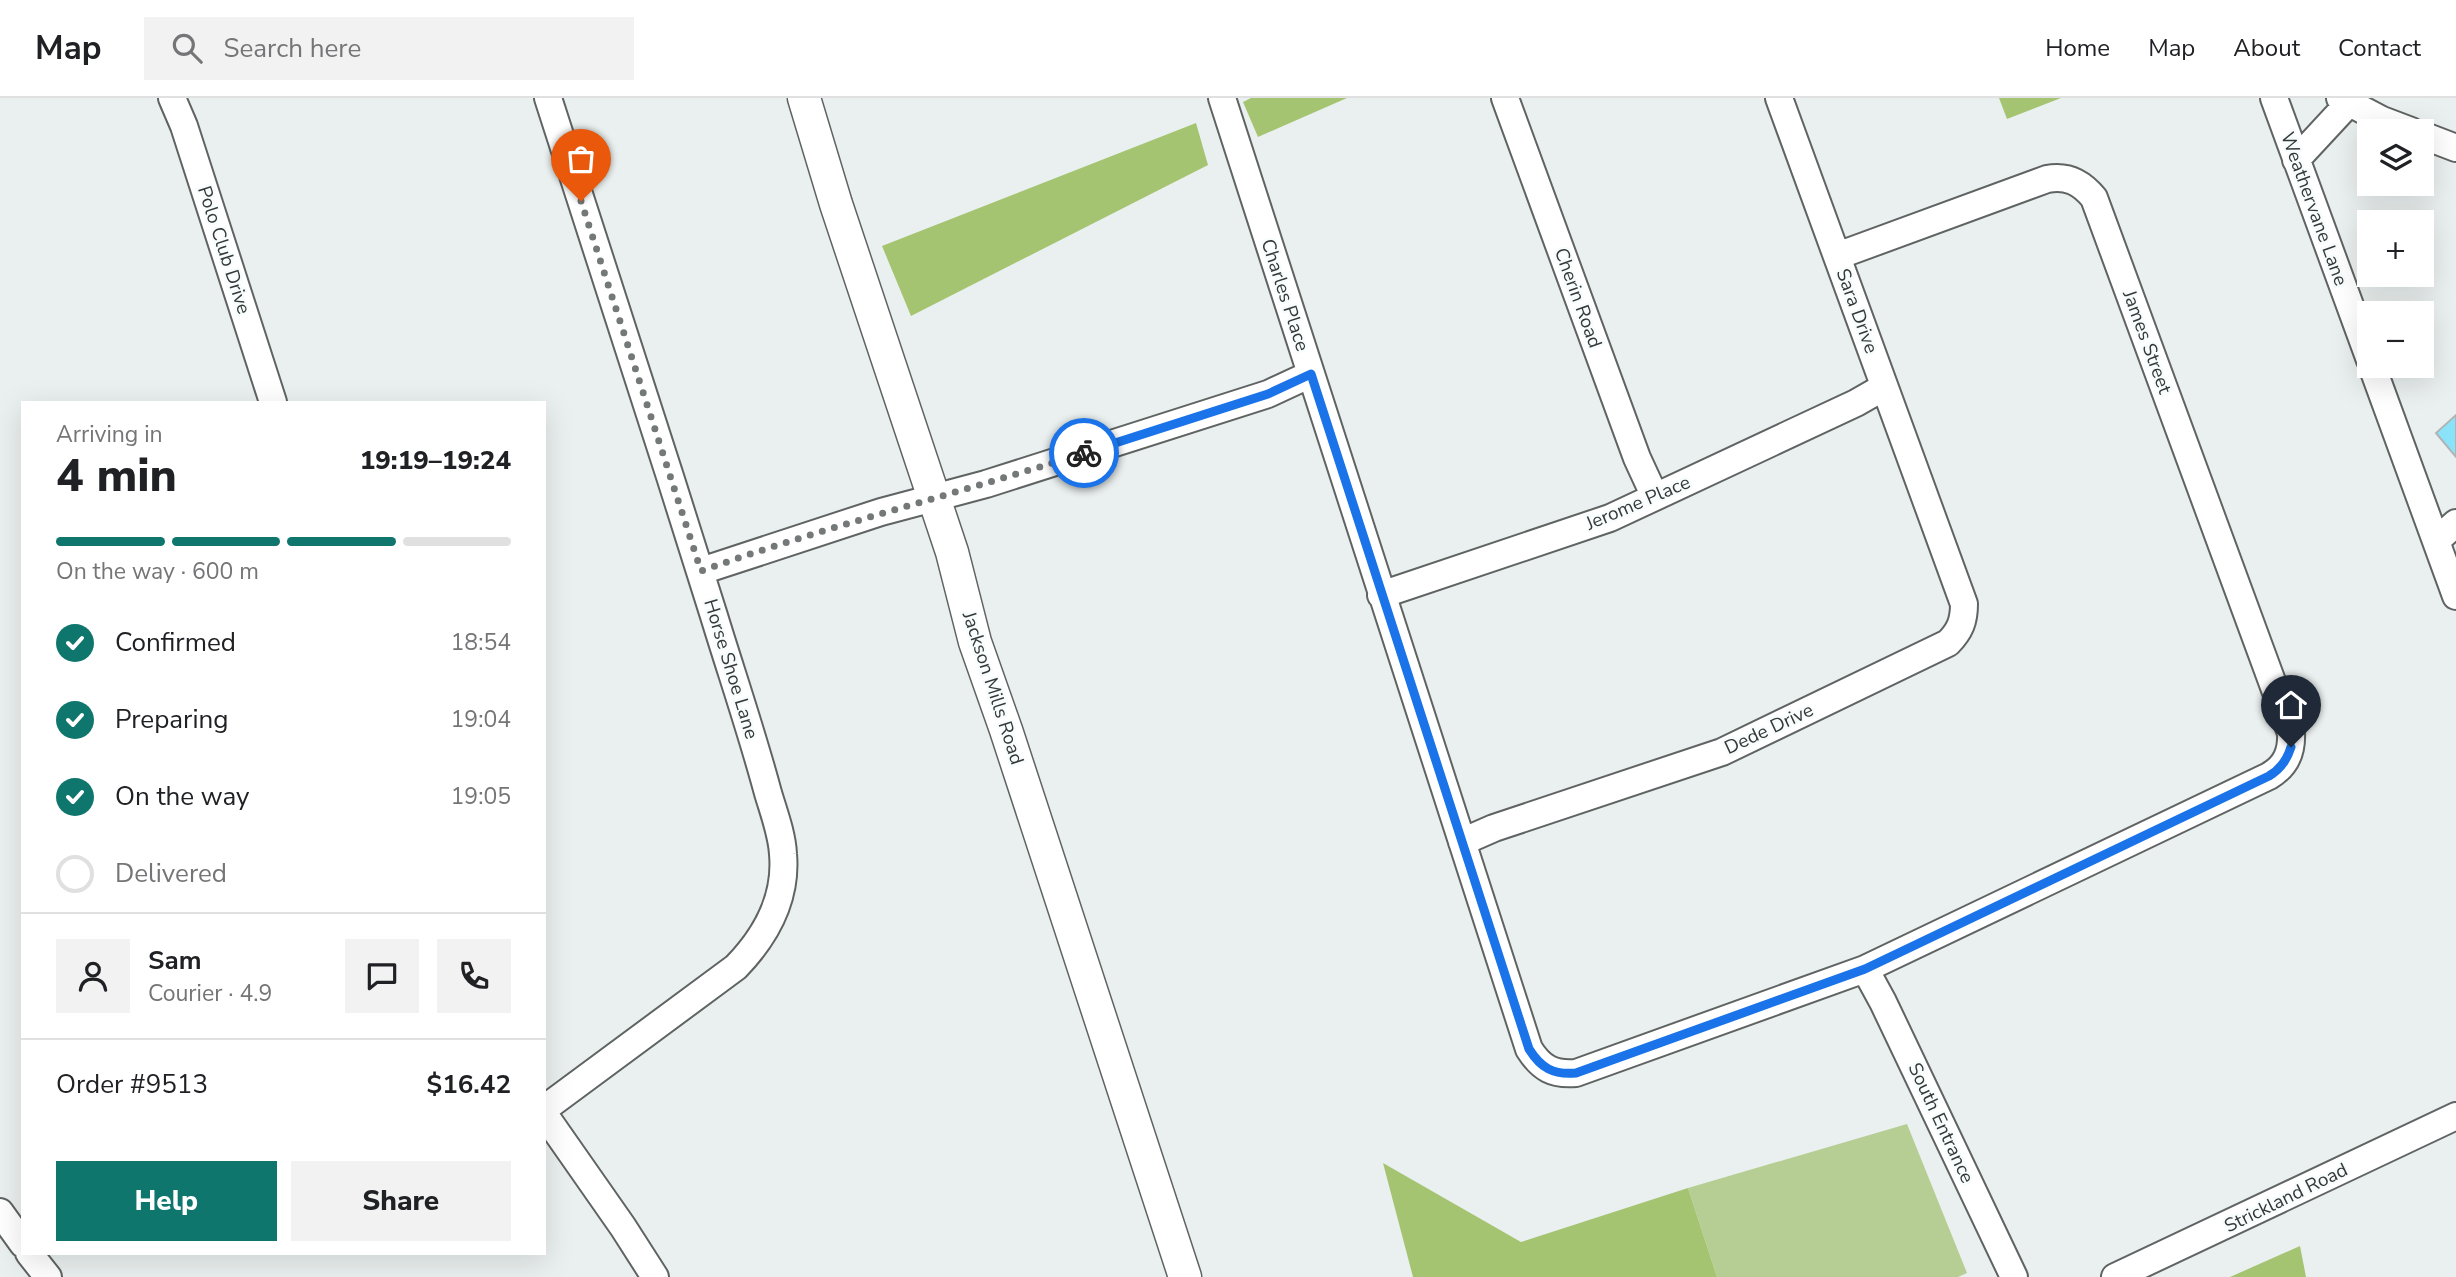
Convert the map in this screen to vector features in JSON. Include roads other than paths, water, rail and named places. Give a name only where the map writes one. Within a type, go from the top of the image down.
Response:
[{"type":"main road","name":"Jackson Mills Road","points":[[804,98],[836,204],[952,552],[985,673],[1185,1277]]},
{"type":"street","name":"Polo Club Drive","points":[[172,98],[184,126],[273,401]]},
{"type":"street","name":"Horse Shoe Lane","points":[[546,1108],[736,967],[762,937],[777,905],[783,873],[781,840],[760,761],[548,98]]},
{"type":"street","name":"Charles Place","points":[[1222,98],[1529,1049],[1538,1063],[1549,1071],[1576,1073],[1865,969]]},
{"type":"street","name":"Cherin Road","points":[[1505,98],[1637,458],[1655,497]]},
{"type":"street","name":"Sara Drive","points":[[1779,98],[1935,524]]},
{"type":"street","name":"Weathervane Lane","points":[[2274,98],[2357,325]]},
{"type":"street","points":[[2296,160],[2344,101],[2384,119]]},
{"type":"street","points":[[2434,140],[2456,148]]},
{"type":"street","name":"James Street","points":[[1837,256],[2047,179],[2071,179],[2085,187],[2094,198],[2291,733],[2287,760],[2278,771],[2269,776],[1865,969]]},
{"type":"street","points":[[701,571],[881,512],[986,484],[1268,394],[1311,374]]},
{"type":"street","points":[[2376,378],[2456,596]]},
{"type":"street","name":"Jerome Place","points":[[1381,595],[1610,518],[1884,387]]},
{"type":"street","points":[[2436,541],[2456,523]]},
{"type":"street","name":"Dede Drive","points":[[1462,842],[1493,828],[1723,752],[1948,643],[1957,633],[1964,618],[1964,604],[1935,524]]},
{"type":"street","name":"South Entrance","points":[[1865,969],[2014,1277]]},
{"type":"street","name":"Strickland Road","points":[[2115,1277],[2456,1116]]},
{"type":"street","points":[[546,1118],[655,1277]]},
{"type":"street","points":[[0,1212],[21,1241]]},
{"type":"street","points":[[31,1255],[48,1277]]}]
